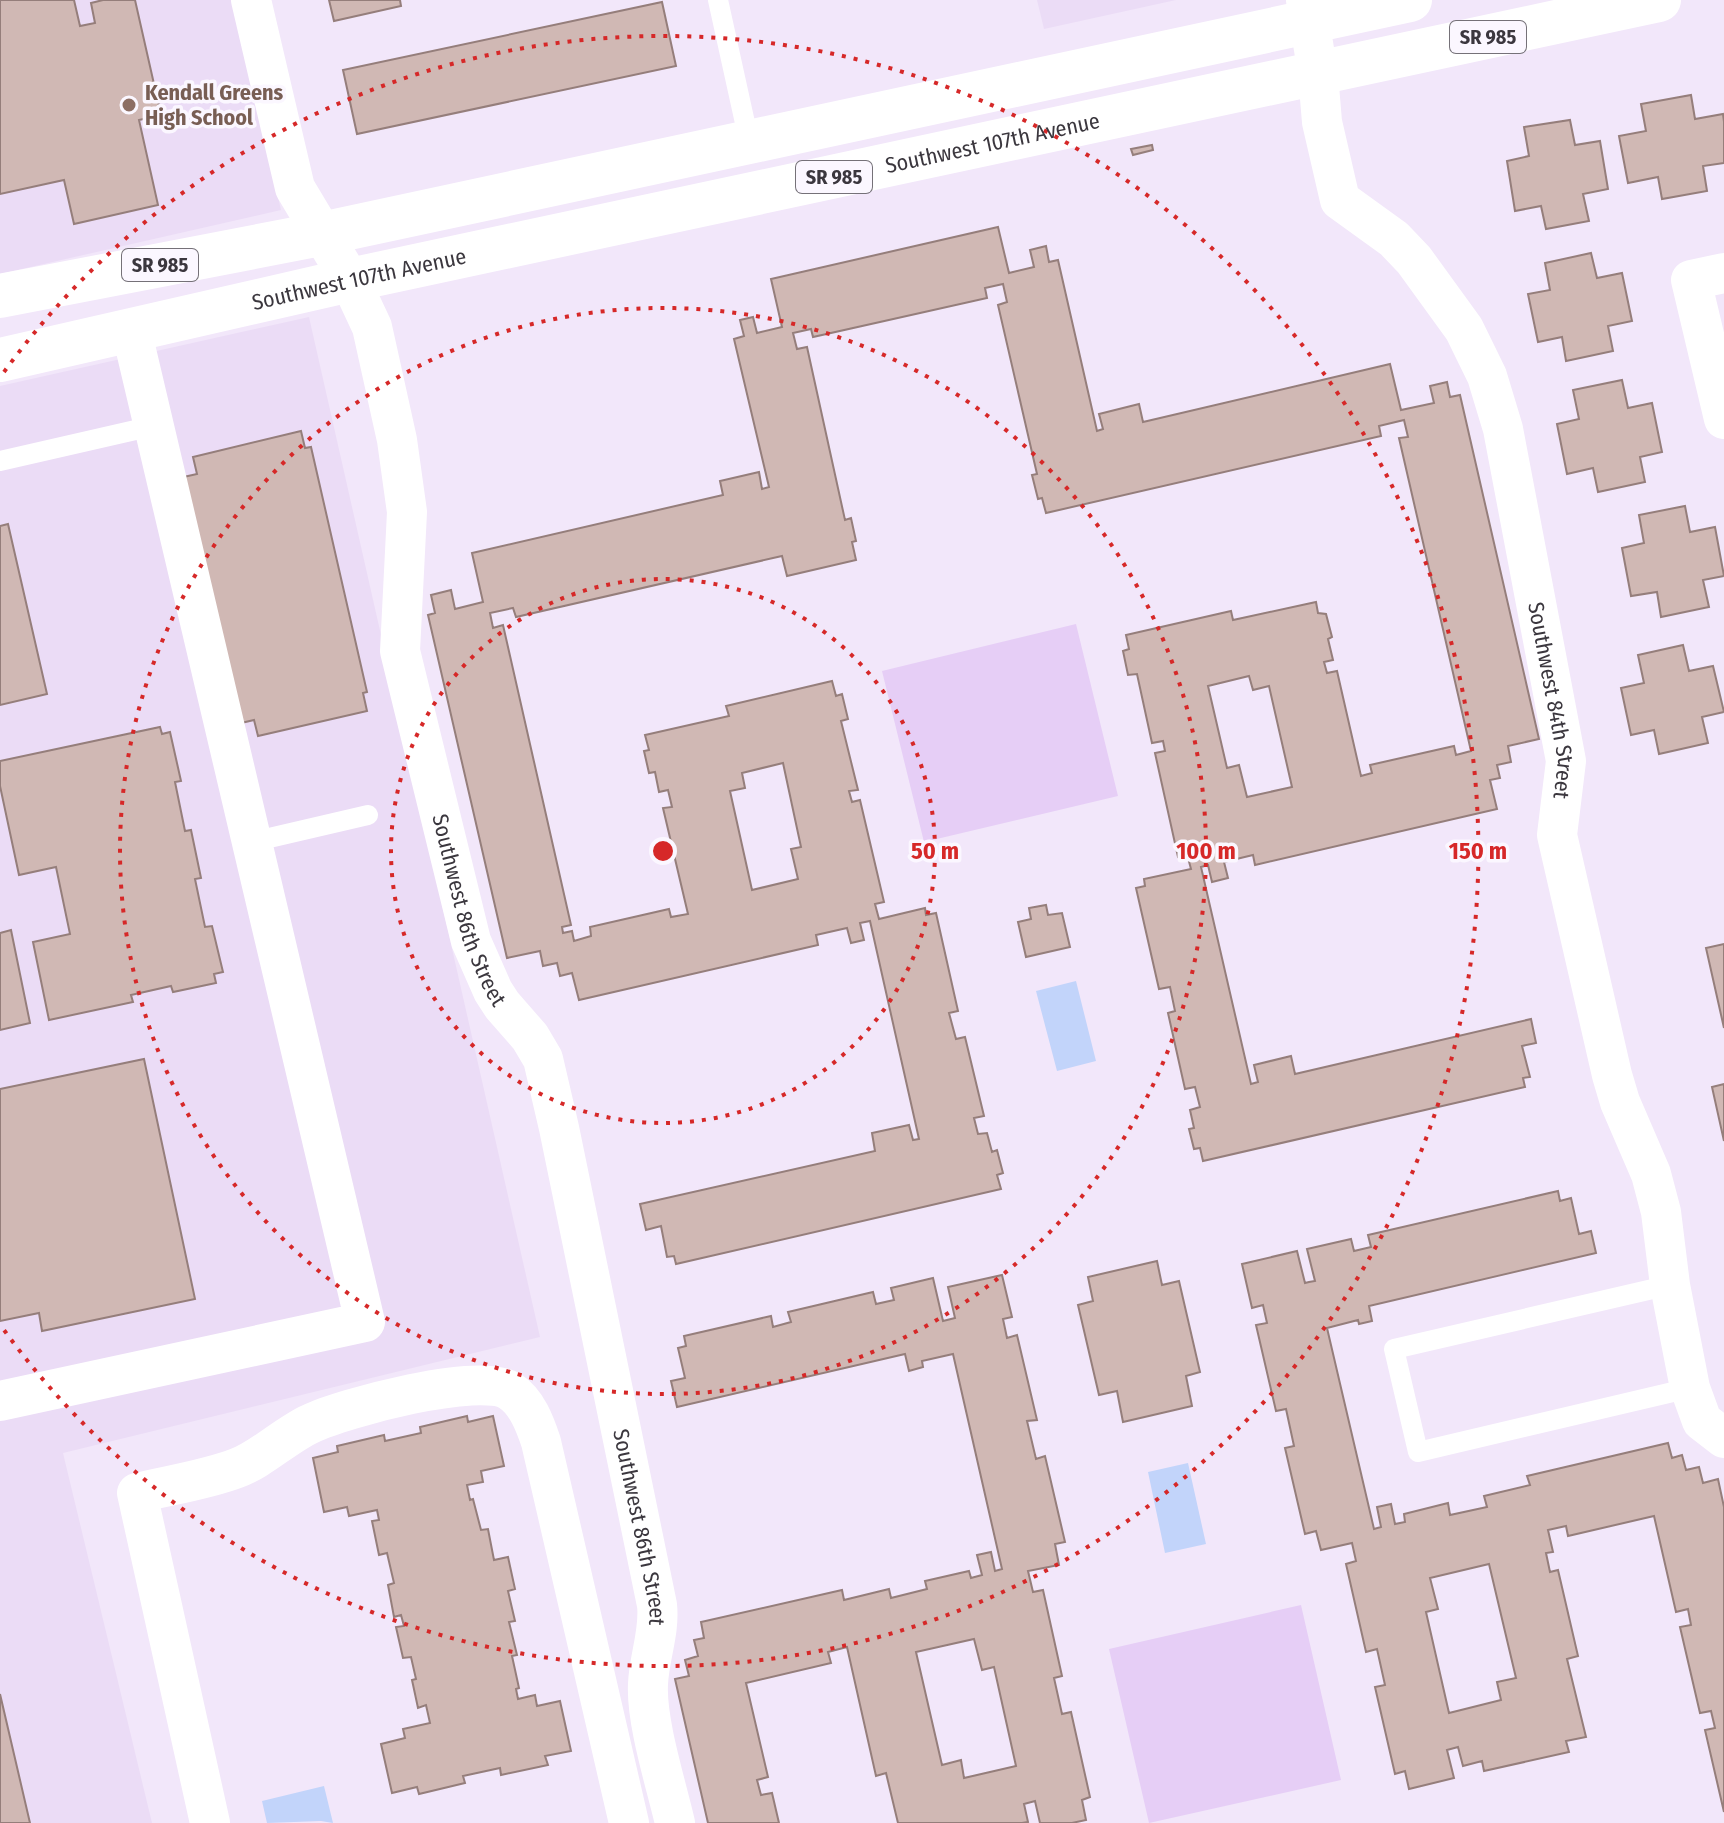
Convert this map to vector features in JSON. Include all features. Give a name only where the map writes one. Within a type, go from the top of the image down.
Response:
[{"type":"main road","name":"SR 985","points":[[0,296],[321,234],[749,141],[1308,11],[1410,0]]},
{"type":"main road","name":"Southwest 107th Avenue","points":[[0,360],[350,280],[1659,0]]},
{"type":"street","name":"Southwest 86th Street","points":[[251,0],[295,188],[350,280],[372,327],[399,453],[407,512],[400,651],[471,941],[485,976],[502,1005],[530,1037],[543,1059],[562,1140],[657,1605],[657,1631],[648,1683],[649,1710],[675,1823]]},
{"type":"street","name":"Southwest 84th Street","points":[[1308,11],[1322,122],[1340,200],[1394,239],[1414,260],[1464,329],[1487,376],[1503,429],[1566,761],[1557,835],[1612,1075],[1620,1102],[1651,1174],[1661,1212],[1670,1285],[1690,1388],[1702,1421],[1724,1438]]},
{"type":"street","points":[[1724,273],[1691,280],[1724,419]]},
{"type":"street","points":[[0,1401],[365,1322],[131,329]]},
{"type":"street","points":[[210,1823],[137,1493],[240,1468],[308,1425],[343,1411],[446,1388],[488,1383],[512,1392],[524,1405],[541,1442],[629,1823]]},
{"type":"lane","points":[[718,0],[749,141]]},
{"type":"lane","points":[[0,461],[153,426]]},
{"type":"lane","points":[[252,842],[368,815]]},
{"type":"lane","points":[[1670,1285],[1394,1349],[1418,1452],[1690,1388]]},
{"type":"shaded area","name":"Kendall Greens High School","points":[[0,0],[233,0],[281,210],[0,274]]},
{"type":"shaded area","points":[[1037,0],[1176,0],[1044,29]]},
{"type":"shaded area","points":[[309,317],[540,1337],[63,1453],[152,1823],[0,1823],[0,386]]},
{"type":"shaded area","points":[[1076,624],[1118,796],[924,842],[882,671]]},
{"type":"shaded area","points":[[1301,1605],[1341,1780],[1149,1823],[1109,1649]]},
{"type":"water","points":[[1076,981],[1096,1061],[1057,1071],[1036,991]]},
{"type":"water","points":[[1188,1463],[1206,1544],[1165,1553],[1148,1472]]},
{"type":"water","points":[[324,1786],[333,1823],[267,1823],[262,1801]]},
{"type":"building","points":[[0,0],[74,0],[80,26],[95,23],[91,3],[135,0],[161,115],[139,120],[158,205],[74,224],[64,180],[0,194]]},
{"type":"building","points":[[329,0],[400,0],[401,6],[334,21]]},
{"type":"building","points":[[662,2],[676,66],[357,134],[343,70]]},
{"type":"building","points":[[1691,95],[1695,119],[1723,114],[1724,163],[1703,166],[1707,191],[1662,199],[1658,177],[1628,183],[1619,136],[1646,131],[1641,104]]},
{"type":"building","points":[[1570,120],[1575,145],[1600,141],[1608,189],[1583,194],[1589,221],[1546,229],[1541,206],[1515,211],[1507,161],[1529,156],[1524,127]]},
{"type":"building","points":[[1152,145],[1153,150],[1133,155],[1131,149]]},
{"type":"building","points":[[998,227],[1009,273],[1034,267],[1030,250],[1046,246],[1049,262],[1058,260],[1097,431],[1103,429],[1099,414],[1139,404],[1143,422],[1390,364],[1401,410],[1434,403],[1430,386],[1447,382],[1450,397],[1460,395],[1539,739],[1508,746],[1511,762],[1497,765],[1500,778],[1490,780],[1497,809],[1255,865],[1253,855],[1224,862],[1228,878],[1212,882],[1208,865],[1201,867],[1251,1084],[1258,1082],[1254,1065],[1291,1056],[1295,1074],[1531,1019],[1536,1043],[1522,1046],[1530,1077],[1523,1078],[1525,1087],[1203,1161],[1200,1148],[1194,1149],[1189,1129],[1194,1128],[1190,1110],[1200,1107],[1195,1087],[1185,1089],[1168,1013],[1175,1011],[1170,987],[1159,989],[1136,888],[1145,886],[1144,879],[1191,869],[1187,854],[1178,857],[1155,753],[1165,751],[1163,741],[1152,743],[1137,674],[1128,675],[1123,651],[1129,649],[1126,635],[1231,611],[1233,620],[1316,602],[1318,613],[1326,614],[1332,637],[1328,639],[1333,660],[1324,662],[1327,673],[1337,671],[1361,776],[1372,773],[1370,765],[1454,746],[1456,755],[1471,751],[1399,438],[1408,437],[1404,420],[1379,426],[1381,436],[1046,513],[1042,498],[1038,499],[1032,475],[1037,474],[998,305],[1007,302],[1003,284],[985,288],[987,298],[813,337],[811,329],[793,333],[797,349],[807,347],[845,520],[851,518],[856,560],[787,576],[782,556],[516,617],[513,608],[490,613],[493,628],[503,625],[571,925],[562,927],[563,933],[572,931],[574,941],[591,936],[590,927],[669,909],[671,917],[688,914],[663,808],[672,807],[668,790],[659,792],[655,772],[649,773],[644,751],[649,750],[645,735],[729,716],[726,706],[832,681],[836,696],[842,694],[848,719],[841,721],[858,790],[849,791],[852,802],[860,800],[884,902],[875,904],[879,919],[925,908],[926,915],[936,913],[958,1011],[949,1013],[956,1039],[965,1037],[984,1116],[974,1118],[978,1134],[987,1133],[992,1152],[997,1150],[1003,1173],[997,1175],[1001,1189],[676,1264],[674,1256],[667,1257],[661,1226],[646,1230],[640,1204],[875,1151],[872,1133],[909,1125],[913,1140],[919,1139],[870,921],[860,923],[864,940],[851,943],[847,928],[816,935],[818,945],[579,1000],[572,973],[560,976],[557,963],[543,966],[540,951],[507,958],[428,615],[435,613],[431,595],[451,590],[455,609],[483,602],[472,553],[723,495],[720,481],[759,472],[762,489],[769,487],[734,339],[744,336],[740,320],[753,317],[757,333],[782,327],[771,279]],"holes":[[[1249,676],[1253,690],[1269,686],[1292,787],[1247,797],[1239,765],[1227,768],[1208,686]],[[783,763],[801,847],[791,849],[798,879],[752,890],[730,791],[745,788],[742,773]]]},
{"type":"building","points":[[1591,253],[1597,278],[1622,273],[1632,321],[1608,326],[1613,351],[1566,361],[1562,337],[1538,342],[1528,294],[1550,290],[1545,263]]},
{"type":"building","points":[[1622,380],[1628,408],[1652,403],[1662,452],[1640,457],[1645,482],[1598,492],[1593,468],[1567,474],[1557,424],[1579,419],[1573,390]]},
{"type":"building","points":[[301,431],[305,448],[311,447],[367,692],[363,693],[367,711],[258,736],[254,720],[237,724],[179,478],[197,474],[193,457]]},
{"type":"building","points":[[1685,506],[1690,532],[1715,527],[1724,576],[1703,580],[1709,607],[1661,617],[1657,592],[1631,596],[1622,548],[1644,543],[1639,515]]},
{"type":"building","points":[[8,524],[47,694],[0,705],[0,526]]},
{"type":"building","points":[[1683,645],[1689,671],[1713,666],[1724,712],[1702,717],[1708,743],[1659,754],[1654,730],[1631,735],[1621,688],[1644,683],[1638,655]]},
{"type":"building","points":[[160,727],[162,734],[170,732],[181,781],[175,782],[185,831],[191,830],[201,878],[195,879],[205,927],[212,926],[223,972],[214,974],[216,983],[173,992],[171,986],[131,995],[133,1002],[49,1020],[33,942],[70,934],[56,867],[19,875],[0,786],[0,761]]},
{"type":"building","points":[[1046,905],[1048,915],[1062,913],[1070,947],[1026,957],[1018,922],[1031,919],[1029,908]]},
{"type":"building","points":[[11,930],[30,1023],[0,1030],[0,933]]},
{"type":"building","points":[[1724,944],[1724,1028],[1706,948]]},
{"type":"building","points":[[144,1059],[195,1299],[42,1331],[39,1313],[0,1321],[0,1089]]},
{"type":"building","points":[[1724,1084],[1724,1141],[1712,1087]]},
{"type":"building","points":[[1558,1191],[1560,1201],[1571,1198],[1579,1234],[1591,1231],[1596,1253],[1369,1306],[1372,1321],[1359,1324],[1358,1320],[1327,1328],[1374,1529],[1381,1527],[1377,1507],[1391,1504],[1395,1524],[1405,1522],[1404,1514],[1448,1503],[1450,1515],[1487,1507],[1484,1496],[1530,1485],[1527,1476],[1668,1443],[1672,1458],[1682,1455],[1686,1470],[1699,1467],[1703,1483],[1718,1479],[1724,1507],[1724,1812],[1705,1730],[1715,1728],[1711,1711],[1700,1713],[1680,1627],[1691,1625],[1688,1609],[1676,1612],[1654,1516],[1568,1536],[1566,1526],[1548,1530],[1553,1552],[1546,1553],[1550,1572],[1558,1570],[1578,1656],[1567,1659],[1586,1737],[1566,1741],[1569,1752],[1484,1771],[1482,1761],[1463,1766],[1458,1747],[1447,1750],[1454,1778],[1409,1789],[1405,1771],[1395,1774],[1375,1687],[1385,1685],[1377,1649],[1366,1652],[1346,1564],[1356,1561],[1352,1543],[1321,1550],[1316,1531],[1305,1534],[1285,1448],[1294,1446],[1286,1409],[1276,1411],[1256,1325],[1267,1323],[1263,1305],[1252,1308],[1242,1264],[1297,1251],[1305,1283],[1315,1281],[1307,1249],[1351,1239],[1354,1251],[1371,1247],[1368,1235]],"holes":[[[1489,1564],[1516,1678],[1497,1682],[1501,1700],[1449,1713],[1426,1612],[1438,1609],[1430,1578]]]},
{"type":"building","points":[[1157,1261],[1162,1285],[1179,1281],[1200,1372],[1186,1376],[1192,1406],[1123,1422],[1117,1391],[1099,1395],[1078,1305],[1093,1301],[1088,1277]]},
{"type":"building","points":[[1002,1275],[1012,1317],[1003,1319],[1007,1338],[1017,1335],[1037,1420],[1027,1421],[1036,1459],[1045,1456],[1065,1542],[1055,1544],[1059,1565],[1028,1571],[1033,1592],[1043,1590],[1062,1676],[1054,1678],[1062,1714],[1071,1712],[1090,1797],[1082,1800],[1086,1820],[1040,1823],[1035,1801],[1024,1804],[1028,1822],[1022,1823],[898,1823],[886,1773],[876,1776],[847,1647],[828,1652],[831,1663],[746,1683],[768,1777],[757,1780],[761,1795],[772,1793],[779,1823],[708,1823],[675,1679],[689,1676],[685,1660],[698,1656],[694,1640],[704,1638],[701,1622],[842,1590],[844,1600],[889,1589],[891,1598],[927,1589],[925,1581],[969,1571],[971,1578],[982,1575],[977,1555],[991,1552],[995,1571],[1002,1569],[953,1354],[922,1361],[923,1367],[909,1371],[905,1354],[677,1407],[671,1381],[685,1378],[678,1348],[686,1346],[684,1336],[771,1316],[773,1327],[791,1322],[788,1312],[873,1292],[876,1304],[894,1300],[891,1288],[933,1278],[943,1321],[955,1318],[948,1287]],"holes":[[[974,1639],[982,1670],[994,1667],[1016,1766],[964,1778],[961,1760],[942,1765],[916,1652]]]},
{"type":"building","points":[[467,1416],[468,1422],[493,1416],[504,1466],[481,1471],[483,1482],[467,1485],[481,1530],[488,1529],[494,1560],[508,1557],[515,1589],[508,1591],[515,1621],[509,1622],[517,1655],[512,1656],[519,1688],[516,1689],[518,1699],[535,1695],[537,1706],[560,1701],[571,1751],[545,1756],[548,1765],[501,1775],[500,1768],[463,1776],[465,1783],[419,1794],[417,1787],[392,1793],[381,1744],[405,1738],[403,1729],[430,1723],[426,1705],[418,1708],[411,1657],[403,1658],[396,1627],[404,1626],[401,1615],[394,1617],[388,1585],[394,1583],[387,1553],[379,1555],[372,1521],[379,1520],[377,1510],[349,1516],[347,1507],[324,1512],[313,1458],[338,1452],[337,1446],[384,1435],[385,1441],[421,1433],[420,1427]]},
{"type":"building","points":[[0,1694],[30,1823],[0,1823]]},
{"type":"place","name":"Kendall Greens High School","points":[[129,105]]}]
